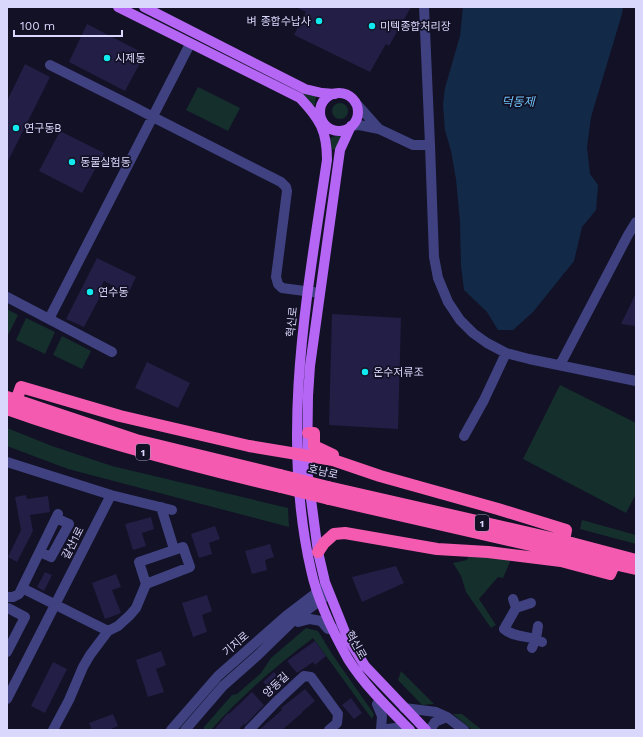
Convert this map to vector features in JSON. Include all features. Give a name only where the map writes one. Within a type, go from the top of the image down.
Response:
[{"type":"highway","points":[[10,402],[21,387],[120,416],[249,446],[333,460],[380,476],[498,509],[566,530],[564,542]]},
{"type":"highway","name":"호남로","points":[[10,402],[57,427],[195,467],[280,482],[564,542],[636,560]]},
{"type":"highway","points":[[308,433],[314,433],[314,446],[333,455],[333,460]]},
{"type":"highway","name":"호남로","points":[[328,493],[614,565],[636,569]]},
{"type":"highway","points":[[318,552],[324,543],[334,534],[345,533],[437,549],[488,552],[561,561],[610,574],[614,565]]},
{"type":"main road","points":[[118,7],[300,98],[322,123],[338,130],[343,130],[351,126]]},
{"type":"main road","points":[[144,7],[305,89],[322,93],[345,94],[355,102]]},
{"type":"main road","name":"혁신로","points":[[335,94],[328,96],[321,106],[322,123],[327,148],[300,366],[302,454],[301,511],[313,579],[323,593],[365,666],[426,730]]},
{"type":"main road","name":"혁신로","points":[[355,102],[357,107],[356,119],[351,126],[340,150],[310,366],[308,433],[302,454],[307,469],[323,593],[333,628],[349,659],[380,701],[410,730]]},
{"type":"street","points":[[424,7],[434,257],[438,278],[448,302],[460,320],[473,333],[487,343],[506,353],[636,382]]},
{"type":"street","points":[[49,319],[190,44]]},
{"type":"street","points":[[50,65],[281,182],[286,186],[287,191],[276,277],[278,284],[282,288],[320,293]]},
{"type":"street","points":[[355,102],[379,129]]},
{"type":"street","points":[[351,126],[359,125],[379,129],[413,145],[430,145]]},
{"type":"street","points":[[560,365],[636,222]]},
{"type":"street","points":[[7,297],[112,352]]},
{"type":"street","points":[[464,436],[484,400],[506,353]]},
{"type":"street","points":[[7,462],[111,495],[172,510]]},
{"type":"street","name":"갈산1로","points":[[7,699],[111,495]]},
{"type":"street","points":[[161,507],[174,549]]},
{"type":"street","points":[[7,598],[13,598],[19,594],[57,516],[69,524],[51,557],[40,552]]},
{"type":"street","points":[[53,730],[90,655],[108,631],[118,626],[136,608],[146,584],[139,562],[183,546],[190,567],[146,584]]},
{"type":"street","points":[[304,602],[310,593],[313,579]]},
{"type":"street","points":[[22,588],[108,631]]},
{"type":"street","name":"기지로","points":[[172,730],[218,676],[286,616],[304,602],[323,593]]},
{"type":"street","name":"기지로","points":[[187,729],[223,686],[323,593]]},
{"type":"street","points":[[531,603],[515,604],[504,629],[508,633],[537,643],[538,626]]},
{"type":"street","points":[[7,652],[26,617],[8,607]]},
{"type":"street","points":[[296,619],[298,622],[310,619],[321,621],[328,629],[333,628]]},
{"type":"street","name":"양동길","points":[[249,730],[304,676],[311,677],[338,714],[337,723],[329,730]]},
{"type":"street","points":[[380,701],[378,704],[382,716],[381,730],[395,728],[410,730]]},
{"type":"street","points":[[404,708],[436,712],[447,717],[464,730]]},
{"type":"street","points":[[430,730],[435,722],[447,717]]},
{"type":"green space","points":[[198,87],[240,108],[228,131],[186,110]]},
{"type":"green space","points":[[303,91],[316,96],[314,106],[301,95]]},
{"type":"green space","points":[[337,103],[343,103],[348,108],[346,117],[343,119],[337,119],[332,114],[332,108]]},
{"type":"green space","points":[[341,135],[337,150],[331,149],[330,139]]},
{"type":"green space","points":[[7,309],[18,315],[7,337]]},
{"type":"green space","points":[[26,318],[55,332],[45,354],[16,340]]},
{"type":"green space","points":[[62,336],[91,351],[82,369],[53,355]]},
{"type":"green space","points":[[560,385],[636,423],[636,494],[626,513],[523,459]]},
{"type":"green space","points":[[7,428],[52,446],[112,466],[288,508],[289,527],[68,469],[7,446]]},
{"type":"green space","points":[[582,520],[636,535],[636,544],[580,529]]},
{"type":"green space","points":[[470,553],[512,557],[503,578],[498,577],[479,599],[496,625],[491,628],[466,592],[461,576],[453,563],[467,560]]},
{"type":"green space","points":[[306,628],[318,631],[332,654],[374,714],[372,719],[313,638],[260,681],[211,730],[204,730],[204,727],[232,695],[237,694],[261,673],[271,658]]},
{"type":"green space","points":[[401,671],[434,704],[422,705],[398,680]]},
{"type":"green space","points":[[453,714],[462,714],[482,730],[472,730]]},
{"type":"water","name":"덕동제","points":[[463,7],[623,7],[591,117],[587,147],[590,174],[598,185],[596,210],[582,227],[574,261],[533,312],[513,330],[498,330],[487,312],[464,290],[456,179],[451,151],[445,130],[443,105],[445,88],[460,36]]},
{"type":"building","name":"미텍종합처리장","points":[[296,7],[411,7],[389,46],[386,44],[370,72],[294,35],[306,12]]},
{"type":"building","name":"시제동","points":[[87,24],[145,54],[125,91],[69,62]]},
{"type":"building","name":"연구동B","points":[[25,64],[50,77],[7,163],[7,101]]},
{"type":"building","name":"동물실험동","points":[[60,131],[104,153],[82,193],[39,171]]},
{"type":"building","name":"연수동","points":[[97,258],[136,277],[128,294],[104,281],[99,291],[102,293],[84,327],[66,319]]},
{"type":"building","points":[[636,293],[636,326],[621,324]]},
{"type":"building","name":"온수저류조","points":[[332,314],[401,318],[398,429],[329,425]]},
{"type":"building","points":[[147,362],[190,383],[178,408],[135,388]]},
{"type":"building","points":[[26,495],[27,499],[48,496],[50,512],[30,515],[33,531],[17,562],[8,557],[21,530],[15,497]]},
{"type":"building","points":[[151,517],[154,529],[142,533],[146,546],[133,550],[125,524]]},
{"type":"building","points":[[215,526],[220,539],[209,543],[212,554],[199,558],[191,534]]},
{"type":"building","points":[[270,544],[274,557],[265,560],[267,570],[252,574],[245,551]]},
{"type":"building","points":[[396,566],[404,583],[362,602],[352,577]]},
{"type":"building","points":[[45,572],[52,575],[44,591],[37,587]]},
{"type":"building","points":[[116,574],[121,587],[112,590],[121,613],[105,619],[92,583]]},
{"type":"building","points":[[207,595],[212,611],[202,615],[207,632],[193,637],[182,603]]},
{"type":"building","points":[[315,641],[326,656],[315,665],[313,662],[297,673],[287,661]]},
{"type":"building","points":[[161,651],[166,665],[156,669],[164,692],[148,697],[136,660]]},
{"type":"building","points":[[53,662],[67,669],[45,713],[31,706]]},
{"type":"building","points":[[274,672],[285,684],[274,694],[263,682]]},
{"type":"building","points":[[305,689],[315,701],[302,713],[282,730],[259,730],[282,710],[281,708]]},
{"type":"building","points":[[252,692],[264,705],[245,725],[244,724],[238,730],[214,730],[228,713],[229,714]]},
{"type":"building","points":[[351,698],[362,713],[354,719],[342,705]]},
{"type":"building","points":[[113,714],[118,726],[109,730],[92,730],[89,723]]},
{"type":"place","name":"벼 종합수납사","points":[[319,21]]},
{"type":"place","name":"미텍종합처리장","points":[[372,26]]},
{"type":"place","name":"시제동","points":[[107,58]]},
{"type":"place","name":"연구동B","points":[[16,128]]},
{"type":"place","name":"동물실험동","points":[[72,162]]},
{"type":"place","name":"연수동","points":[[90,292]]},
{"type":"place","name":"온수저류조","points":[[365,372]]}]
